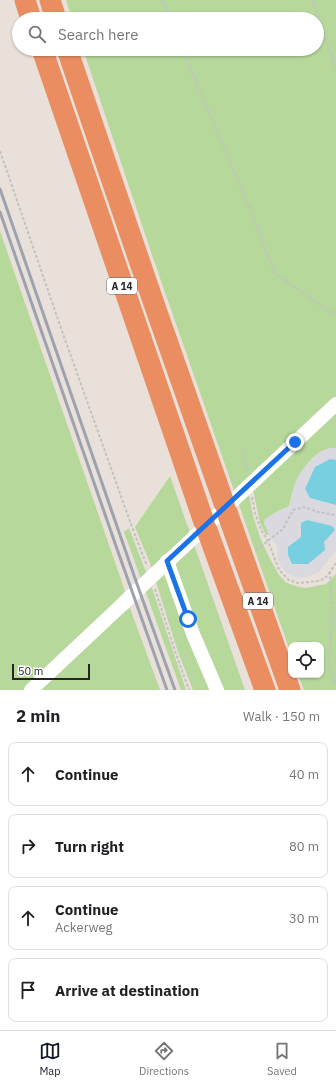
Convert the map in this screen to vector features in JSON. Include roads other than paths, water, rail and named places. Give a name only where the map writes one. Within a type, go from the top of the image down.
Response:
[{"type":"highway","points":[[25,0],[29,12]]},
{"type":"highway","points":[[50,0],[54,12]]},
{"type":"highway","name":"A 14","points":[[44,56],[205,526],[265,690]]},
{"type":"highway","name":"A 14","points":[[69,56],[152,298],[290,690]]},
{"type":"lane","points":[[31,690],[336,404]]},
{"type":"lane","points":[[167,561],[194,634],[217,690]]},
{"type":"water","points":[[330,459],[336,460],[336,505],[310,498],[305,489],[315,467]]},
{"type":"water","points":[[307,520],[332,526],[335,530],[324,542],[325,550],[308,564],[292,564],[288,555],[288,547],[301,537],[301,523]]},
{"type":"railway","points":[[0,189],[175,690]]},
{"type":"railway","points":[[0,212],[167,690]]}]
